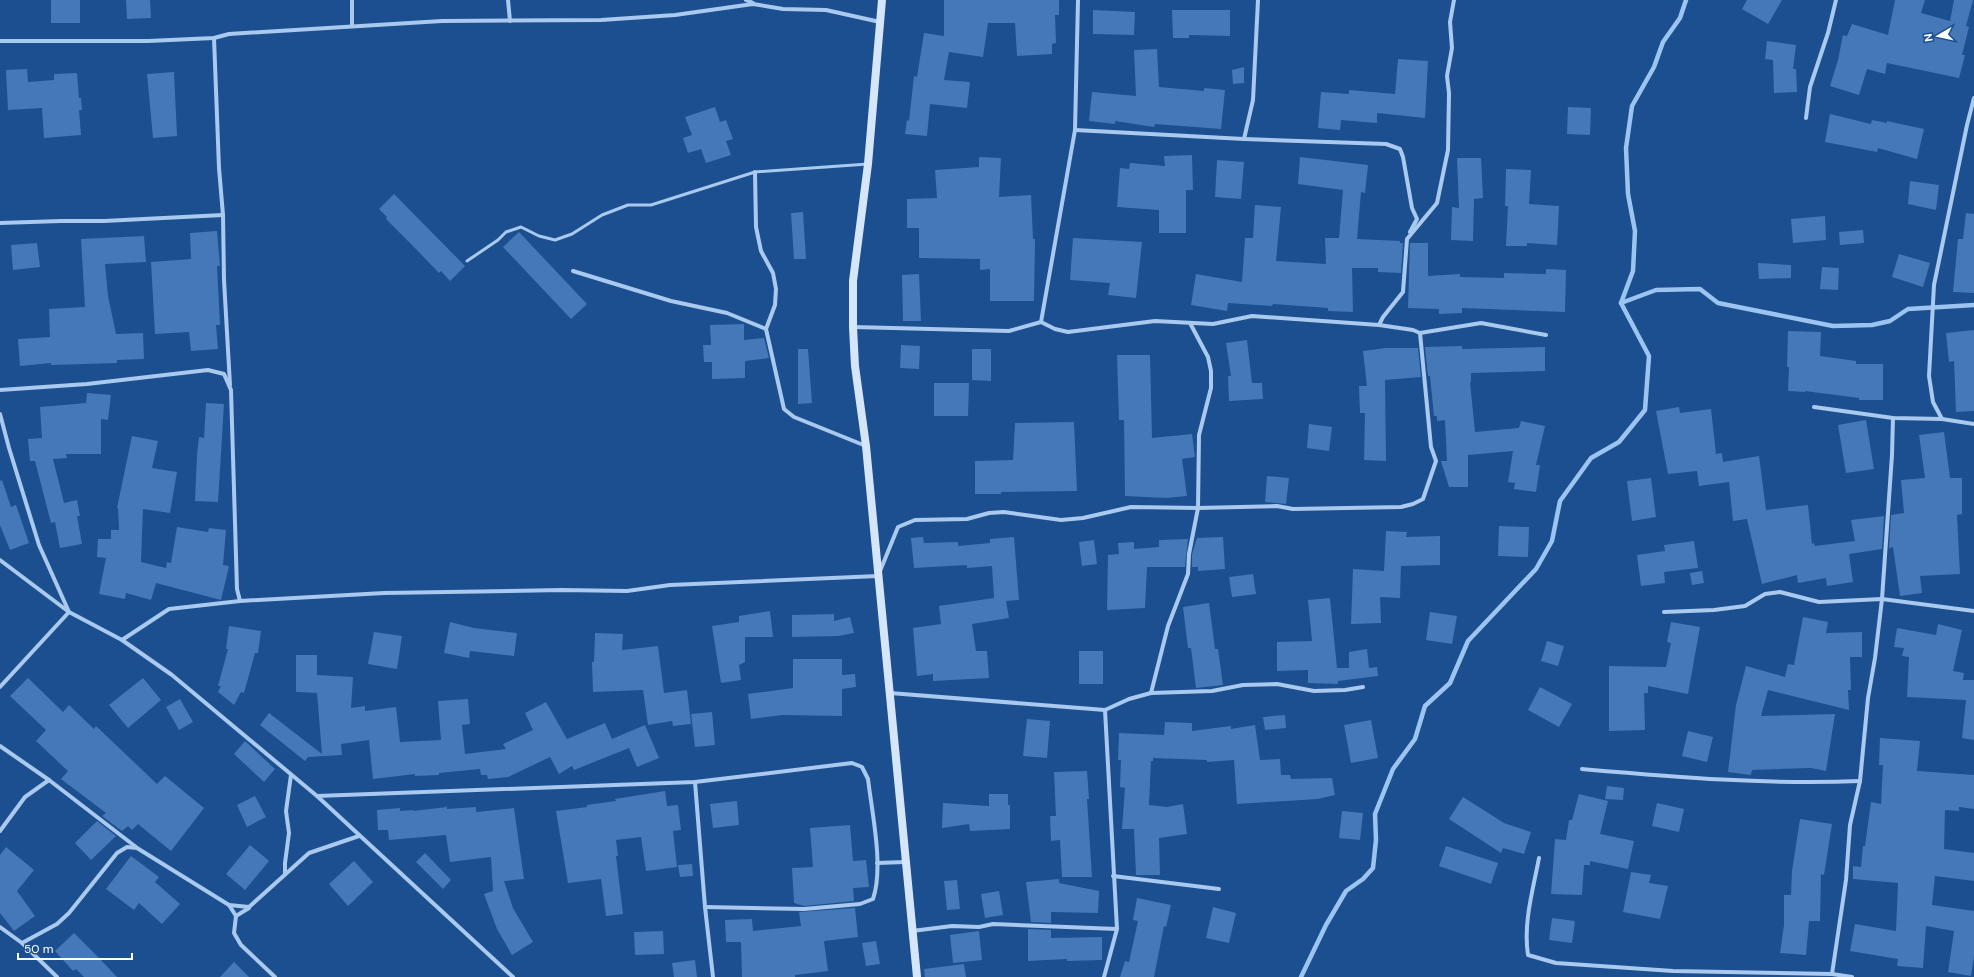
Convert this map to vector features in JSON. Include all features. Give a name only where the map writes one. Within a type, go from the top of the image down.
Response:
[{"type":"main road","points":[[882,0],[868,164],[853,281],[853,327],[855,366],[866,446],[917,977]]},
{"type":"street","points":[[352,0],[352,26]]},
{"type":"street","points":[[508,0],[510,22]]},
{"type":"street","points":[[746,0],[753,4]]},
{"type":"street","points":[[1041,322],[1075,130],[1078,0]]},
{"type":"street","points":[[1244,139],[1253,100],[1258,0]]},
{"type":"street","points":[[1407,239],[1437,203],[1444,174],[1448,150],[1449,93],[1447,76],[1452,48],[1450,22],[1454,0]]},
{"type":"street","points":[[1806,118],[1810,87],[1828,32],[1836,0]]},
{"type":"street","points":[[0,41],[69,42],[214,38],[229,34],[442,21],[510,22],[601,20],[675,15],[753,4],[783,9],[826,10],[880,22]]},
{"type":"street","points":[[214,38],[219,168],[223,215],[224,280],[230,390],[237,588],[240,601]]},
{"type":"street","points":[[1942,419],[1932,402],[1929,376],[1934,285],[1974,98]]},
{"type":"street","points":[[1075,130],[1244,139],[1386,144],[1400,150],[1403,156],[1412,208],[1417,219],[1407,239],[1403,292],[1383,317],[1379,325]]},
{"type":"street","points":[[755,172],[756,228],[761,251],[773,273],[776,290],[775,305],[766,329],[784,409],[794,417],[866,446]]},
{"type":"street","points":[[0,223],[104,221],[223,215]]},
{"type":"street","points":[[573,271],[671,301],[727,312],[766,329]]},
{"type":"street","points":[[853,327],[1009,331],[1041,322],[1055,329],[1068,332],[1155,321],[1213,324],[1252,316],[1379,325],[1413,330],[1420,334],[1481,323],[1546,335]]},
{"type":"street","points":[[1151,693],[1168,626],[1188,574],[1189,554],[1198,508],[1199,435],[1210,388],[1211,371],[1208,357],[1190,323]]},
{"type":"street","points":[[122,640],[169,609],[240,601],[384,593],[562,590],[627,591],[670,585],[878,576],[898,527],[915,520],[967,519],[989,513],[1004,512],[1062,520],[1083,518],[1131,507],[1198,508],[1277,506],[1293,509],[1401,507],[1413,504],[1423,499],[1436,461],[1431,447],[1420,334]]},
{"type":"street","points":[[0,390],[87,384],[208,370],[224,374],[230,390]]},
{"type":"street","points":[[1814,407],[1893,418],[1942,419],[1974,424]]},
{"type":"street","points":[[0,414],[39,545],[69,612]]},
{"type":"street","points":[[1832,974],[1846,880],[1850,825],[1860,782],[1868,698],[1875,658],[1882,599],[1892,455],[1893,418]]},
{"type":"street","points":[[0,560],[69,612],[122,640],[172,675],[317,796],[513,977]]},
{"type":"street","points":[[1664,612],[1714,610],[1745,606],[1765,594],[1780,592],[1819,602],[1882,599],[1974,611]]},
{"type":"street","points":[[0,687],[69,612]]},
{"type":"street","points":[[890,693],[1105,710],[1129,699],[1151,693],[1212,691],[1243,685],[1277,684],[1314,691],[1344,690],[1363,687]]},
{"type":"street","points":[[1104,977],[1117,929],[1105,710]]},
{"type":"street","points":[[0,746],[48,780],[137,848],[229,905],[236,916],[234,933],[241,945],[275,977]]},
{"type":"street","points":[[317,796],[695,782],[852,763],[862,767],[868,779],[877,863],[877,885],[873,899],[860,904],[804,909],[705,907]]},
{"type":"street","points":[[1582,769],[1707,780],[1829,783],[1860,782]]},
{"type":"street","points":[[285,874],[289,833],[286,811],[291,775]]},
{"type":"street","points":[[0,831],[25,797],[48,780]]},
{"type":"street","points":[[695,782],[705,907],[713,977]]},
{"type":"street","points":[[236,916],[249,907],[309,853],[359,836]]},
{"type":"street","points":[[22,943],[57,924],[69,913],[117,854],[127,847],[137,848]]},
{"type":"street","points":[[1539,858],[1529,911],[1526,942],[1528,955],[1556,963],[1673,971],[1832,974],[1852,977]]},
{"type":"street","points":[[877,863],[905,862]]},
{"type":"street","points":[[1113,876],[1220,889]]},
{"type":"street","points":[[229,905],[249,907]]},
{"type":"street","points":[[912,931],[952,926],[979,927],[992,924],[1117,929]]},
{"type":"street","points":[[0,927],[22,943],[57,977]]},
{"type":"street","points":[[1672,977],[1673,971]]},
{"type":"lane","points":[[467,261],[498,240],[506,232],[521,227],[539,236],[555,240],[572,234],[602,215],[628,205],[651,205],[755,172],[868,164]]},
{"type":"building","points":[[51,0],[80,0],[80,23],[51,23]]},
{"type":"building","points":[[126,0],[150,0],[151,18],[127,19]]},
{"type":"building","points":[[944,0],[1059,0],[1059,15],[1055,15],[1056,43],[1052,44],[1052,54],[1017,56],[1015,23],[988,23],[983,57],[949,52],[944,80],[970,82],[967,108],[930,104],[927,136],[905,134],[907,120],[909,121],[914,76],[917,77],[924,33],[944,36]]},
{"type":"building","points":[[1747,0],[1782,0],[1768,24],[1742,9]]},
{"type":"building","points":[[1895,0],[1925,0],[1921,13],[1950,21],[1954,0],[1973,0],[1966,26],[1969,27],[1962,55],[1965,55],[1959,78],[1887,63],[1885,74],[1867,69],[1859,95],[1830,86],[1838,60],[1843,35],[1847,36],[1852,24],[1888,35]]},
{"type":"building","points":[[1093,10],[1135,12],[1134,35],[1093,34]]},
{"type":"building","points":[[1172,10],[1230,10],[1230,36],[1189,35],[1189,38],[1173,38]]},
{"type":"building","points":[[1767,41],[1796,45],[1793,69],[1796,69],[1797,92],[1774,93],[1773,60],[1765,59]]},
{"type":"building","points":[[1157,49],[1159,87],[1204,91],[1204,88],[1225,90],[1221,129],[1155,124],[1154,127],[1115,121],[1115,124],[1089,121],[1092,92],[1136,96],[1134,50]]},
{"type":"building","points":[[1398,59],[1428,61],[1425,118],[1377,113],[1377,123],[1341,120],[1340,130],[1318,128],[1321,92],[1349,94],[1349,90],[1395,94]]},
{"type":"building","points":[[1244,67],[1244,83],[1233,84],[1232,70]]},
{"type":"building","points":[[27,69],[28,82],[54,80],[54,74],[77,73],[79,98],[81,98],[82,110],[79,110],[81,135],[44,138],[42,108],[8,110],[6,70]]},
{"type":"building","points":[[174,72],[177,136],[153,138],[147,74]]},
{"type":"building","points":[[715,107],[720,122],[726,120],[733,139],[726,141],[731,155],[706,163],[701,149],[688,153],[683,138],[692,135],[685,117]]},
{"type":"building","points":[[1568,107],[1591,108],[1590,135],[1567,134]]},
{"type":"building","points":[[1830,114],[1871,124],[1872,120],[1887,123],[1887,121],[1924,129],[1917,159],[1878,148],[1877,152],[1825,142]]},
{"type":"building","points":[[1192,155],[1193,190],[1186,190],[1186,233],[1159,233],[1159,210],[1117,207],[1120,168],[1129,169],[1130,163],[1165,166],[1164,156]]},
{"type":"building","points":[[979,157],[1001,158],[999,197],[1031,195],[1033,239],[1035,239],[1034,301],[990,301],[990,269],[980,270],[980,259],[919,258],[919,228],[907,228],[907,199],[937,198],[935,170],[979,167]]},
{"type":"building","points":[[1300,157],[1368,165],[1365,193],[1361,192],[1357,239],[1400,241],[1400,243],[1403,243],[1401,273],[1378,272],[1378,268],[1352,268],[1353,312],[1328,311],[1328,308],[1273,304],[1272,306],[1228,303],[1227,311],[1191,305],[1196,274],[1242,282],[1245,238],[1253,238],[1255,205],[1281,207],[1276,261],[1326,264],[1325,238],[1339,238],[1343,190],[1298,184]]},
{"type":"building","points":[[1457,158],[1481,158],[1483,198],[1474,199],[1473,241],[1451,240],[1452,207],[1459,208]]},
{"type":"building","points":[[1217,160],[1244,162],[1241,199],[1215,197]]},
{"type":"building","points":[[1506,169],[1531,170],[1529,204],[1559,206],[1557,245],[1527,243],[1527,246],[1506,246],[1508,206],[1505,206]]},
{"type":"building","points":[[1910,181],[1939,185],[1936,210],[1908,204]]},
{"type":"building","points":[[394,194],[465,266],[450,281],[441,271],[439,273],[386,219],[387,217],[379,209]]},
{"type":"building","points":[[803,212],[806,259],[794,259],[791,213]]},
{"type":"building","points":[[1966,213],[1974,214],[1974,293],[1953,292],[1958,239],[1963,239]]},
{"type":"building","points":[[1825,216],[1826,240],[1793,243],[1791,219]]},
{"type":"building","points":[[1863,230],[1864,243],[1840,245],[1839,232]]},
{"type":"building","points":[[217,231],[220,266],[217,266],[220,325],[216,325],[218,349],[191,351],[189,332],[155,334],[151,262],[191,259],[190,233]]},
{"type":"building","points":[[519,232],[587,304],[571,319],[503,247]]},
{"type":"building","points":[[144,236],[146,262],[105,264],[108,296],[116,334],[143,333],[144,359],[117,360],[117,363],[51,365],[51,363],[20,366],[18,339],[50,337],[49,309],[85,307],[81,239]]},
{"type":"building","points":[[1073,238],[1142,242],[1136,298],[1108,295],[1110,283],[1070,280]]},
{"type":"building","points":[[37,243],[40,267],[13,270],[11,245]]},
{"type":"building","points":[[1410,243],[1428,243],[1428,276],[1460,274],[1460,277],[1504,278],[1504,273],[1546,274],[1546,269],[1566,270],[1565,312],[1462,308],[1462,313],[1439,314],[1439,309],[1408,308]]},
{"type":"building","points":[[1899,254],[1930,263],[1923,287],[1892,277]]},
{"type":"building","points":[[1758,263],[1791,265],[1791,278],[1759,279]]},
{"type":"building","points":[[1822,267],[1839,268],[1838,290],[1820,289]]},
{"type":"building","points":[[919,274],[921,321],[903,321],[902,275]]},
{"type":"building","points":[[744,324],[744,340],[764,338],[769,358],[745,361],[745,378],[712,379],[712,362],[704,362],[703,345],[711,345],[710,325]]},
{"type":"building","points":[[1974,330],[1974,411],[1956,412],[1954,361],[1949,362],[1946,333]]},
{"type":"building","points":[[1788,331],[1821,332],[1820,356],[1856,361],[1856,364],[1883,364],[1883,400],[1859,400],[1859,398],[1805,391],[1788,391]]},
{"type":"building","points":[[1247,340],[1252,383],[1262,383],[1263,399],[1229,401],[1228,376],[1231,376],[1226,343]]},
{"type":"building","points":[[901,345],[920,346],[919,369],[900,368]]},
{"type":"building","points":[[1462,346],[1462,349],[1545,347],[1545,371],[1471,373],[1470,382],[1475,432],[1519,428],[1521,421],[1545,426],[1536,465],[1540,465],[1536,492],[1514,489],[1515,483],[1508,482],[1513,451],[1468,455],[1468,487],[1449,487],[1441,461],[1447,461],[1445,420],[1437,421],[1437,416],[1434,416],[1430,376],[1428,376],[1425,347]]},
{"type":"building","points":[[1386,348],[1418,348],[1421,377],[1385,380],[1386,461],[1364,460],[1365,413],[1360,413],[1359,386],[1367,386],[1363,351]]},
{"type":"building","points":[[798,349],[808,349],[812,403],[798,404]]},
{"type":"building","points":[[972,349],[991,349],[991,381],[972,380]]},
{"type":"building","points":[[1117,355],[1150,355],[1152,438],[1192,434],[1195,457],[1182,459],[1187,496],[1166,498],[1125,496],[1124,420],[1119,420]]},
{"type":"building","points":[[934,383],[969,383],[968,416],[934,416]]},
{"type":"building","points":[[87,393],[111,395],[108,420],[101,419],[101,454],[66,454],[67,458],[53,459],[64,503],[77,500],[80,516],[77,516],[82,544],[60,548],[55,522],[51,523],[35,461],[30,461],[28,439],[42,438],[40,407],[86,403]]},
{"type":"building","points":[[206,403],[224,404],[218,502],[195,501],[199,437],[204,438]]},
{"type":"building","points":[[1679,407],[1680,413],[1711,409],[1716,454],[1722,453],[1723,462],[1759,456],[1766,510],[1808,505],[1812,544],[1814,543],[1815,546],[1855,541],[1851,520],[1884,516],[1882,549],[1849,554],[1853,582],[1827,586],[1826,578],[1798,583],[1797,575],[1762,584],[1747,519],[1733,521],[1729,482],[1699,486],[1697,471],[1668,474],[1656,411]]},
{"type":"building","points":[[1866,420],[1874,469],[1846,473],[1838,425]]},
{"type":"building","points":[[1074,422],[1077,491],[1001,492],[1001,494],[975,494],[975,461],[1013,460],[1015,423]]},
{"type":"building","points":[[1309,424],[1332,427],[1329,451],[1307,448]]},
{"type":"building","points":[[1944,432],[1950,478],[1962,478],[1962,514],[1957,515],[1960,574],[1920,576],[1922,593],[1900,596],[1893,547],[1889,548],[1891,515],[1904,513],[1901,480],[1925,478],[1919,435]]},
{"type":"building","points":[[132,436],[158,441],[152,468],[177,472],[170,513],[143,509],[141,562],[166,568],[167,562],[171,563],[177,527],[208,532],[209,528],[226,530],[223,565],[229,566],[221,600],[156,583],[151,600],[126,593],[125,599],[99,594],[106,558],[97,557],[98,539],[111,539],[111,530],[119,530],[117,508]]},
{"type":"building","points":[[1267,476],[1289,478],[1286,504],[1265,502]]},
{"type":"building","points":[[1651,478],[1656,517],[1632,521],[1627,481]]},
{"type":"building","points":[[2,480],[11,507],[16,505],[29,543],[10,550],[0,525],[0,481]]},
{"type":"building","points":[[1499,526],[1529,527],[1528,557],[1498,556]]},
{"type":"building","points":[[1386,531],[1407,532],[1406,537],[1440,536],[1440,565],[1401,566],[1400,598],[1380,597],[1381,623],[1351,624],[1353,569],[1384,571]]},
{"type":"building","points":[[923,537],[924,543],[958,542],[958,546],[990,543],[990,539],[1014,537],[1019,600],[1006,601],[1009,618],[972,624],[976,651],[987,651],[989,678],[933,681],[933,674],[917,676],[913,628],[941,624],[939,606],[994,598],[992,566],[967,568],[967,565],[914,568],[911,538]]},
{"type":"building","points":[[1223,537],[1225,569],[1198,571],[1198,567],[1192,567],[1192,554],[1197,538]]},
{"type":"building","points":[[1188,539],[1185,567],[1147,567],[1145,608],[1107,610],[1108,555],[1119,554],[1118,543],[1134,542],[1134,549],[1159,547],[1159,540]]},
{"type":"building","points":[[1094,540],[1097,564],[1082,566],[1079,542]]},
{"type":"building","points":[[1694,541],[1698,568],[1664,572],[1665,583],[1641,586],[1637,555],[1665,551],[1664,545]]},
{"type":"building","points":[[1702,571],[1704,583],[1692,585],[1690,573]]},
{"type":"building","points":[[1253,574],[1256,594],[1232,597],[1229,577]]},
{"type":"building","points":[[1330,598],[1337,668],[1349,668],[1349,652],[1367,649],[1369,668],[1377,667],[1378,676],[1338,681],[1338,684],[1308,683],[1308,670],[1277,671],[1277,642],[1312,641],[1308,600]]},
{"type":"building","points":[[1209,603],[1215,649],[1218,649],[1223,685],[1196,688],[1191,648],[1188,648],[1183,607]]},
{"type":"building","points":[[770,611],[773,637],[745,637],[745,662],[739,665],[741,680],[721,683],[712,626],[739,622],[739,616]]},
{"type":"building","points":[[1430,612],[1457,616],[1452,644],[1426,640]]},
{"type":"building","points":[[834,614],[834,621],[850,617],[854,633],[838,636],[792,637],[792,615]]},
{"type":"building","points":[[1803,617],[1828,622],[1826,633],[1862,632],[1862,657],[1850,657],[1851,690],[1848,690],[1849,710],[1768,690],[1761,716],[1835,714],[1826,771],[1811,768],[1752,770],[1751,775],[1728,772],[1736,705],[1746,666],[1785,677],[1788,664],[1794,665]]},
{"type":"building","points":[[450,622],[474,628],[517,633],[514,656],[470,651],[469,658],[444,653]]},
{"type":"building","points":[[1671,622],[1700,627],[1688,694],[1648,686],[1648,693],[1644,693],[1645,730],[1609,731],[1609,666],[1666,667],[1671,643],[1667,642]]},
{"type":"building","points":[[1938,624],[1962,630],[1953,671],[1964,673],[1963,680],[1974,680],[1974,740],[1962,738],[1966,700],[1907,697],[1909,657],[1902,656],[1904,648],[1894,647],[1897,628],[1936,635]]},
{"type":"building","points":[[229,626],[261,631],[258,653],[255,653],[244,693],[241,692],[234,705],[218,692],[221,686],[218,686],[228,649],[226,649]]},
{"type":"building","points":[[374,632],[402,636],[397,669],[368,664]]},
{"type":"building","points":[[595,633],[623,634],[622,650],[658,646],[664,693],[687,690],[691,724],[673,726],[672,721],[648,725],[643,690],[593,692],[592,662],[594,662]]},
{"type":"building","points":[[1547,641],[1564,646],[1558,666],[1541,661]]},
{"type":"building","points":[[1079,651],[1103,651],[1103,684],[1079,684]]},
{"type":"building","points":[[296,655],[317,655],[317,675],[353,677],[351,708],[365,706],[365,711],[396,707],[400,742],[441,740],[438,701],[468,699],[470,724],[462,725],[465,754],[506,749],[503,744],[533,730],[525,713],[546,702],[567,739],[605,723],[612,739],[645,725],[659,758],[637,767],[629,748],[574,770],[572,766],[559,774],[550,757],[508,777],[488,779],[487,775],[481,775],[480,769],[439,773],[439,775],[415,776],[415,774],[373,779],[369,740],[341,744],[342,755],[308,757],[305,761],[260,725],[269,713],[322,754],[317,693],[296,692]]},
{"type":"building","points":[[793,659],[842,659],[842,675],[855,674],[856,687],[842,689],[842,716],[782,715],[751,719],[748,694],[793,688]]},
{"type":"building","points":[[28,678],[63,712],[69,705],[94,729],[96,726],[157,784],[165,776],[204,808],[171,851],[138,824],[132,830],[128,826],[122,831],[102,816],[106,813],[61,779],[68,771],[36,741],[46,730],[10,696]]},
{"type":"building","points":[[143,678],[161,700],[128,728],[109,705]]},
{"type":"building","points":[[1540,687],[1572,704],[1559,727],[1528,710]]},
{"type":"building","points":[[180,699],[193,722],[179,730],[166,707]]},
{"type":"building","points":[[712,712],[715,745],[695,747],[691,714]]},
{"type":"building","points":[[1285,715],[1286,728],[1265,730],[1263,717]]},
{"type":"building","points":[[1027,719],[1050,721],[1047,758],[1023,756]]},
{"type":"building","points":[[1371,720],[1378,758],[1351,763],[1344,725]]},
{"type":"building","points":[[1165,722],[1192,723],[1192,731],[1231,726],[1231,729],[1255,725],[1260,760],[1280,759],[1281,775],[1290,775],[1291,779],[1332,778],[1335,795],[1318,799],[1237,804],[1234,760],[1207,762],[1207,760],[1153,758],[1153,761],[1151,761],[1149,805],[1167,807],[1183,804],[1187,834],[1159,838],[1160,875],[1136,875],[1134,829],[1122,829],[1125,788],[1120,787],[1121,760],[1118,760],[1119,733],[1164,735]]},
{"type":"building","points":[[1688,731],[1713,737],[1707,762],[1682,756]]},
{"type":"building","points":[[1880,738],[1920,741],[1917,771],[1974,775],[1974,809],[1959,807],[1959,811],[1945,810],[1944,849],[1974,853],[1974,881],[1935,876],[1932,905],[1974,911],[1974,956],[1971,976],[1948,972],[1954,931],[1926,926],[1923,968],[1897,966],[1898,959],[1850,951],[1855,924],[1896,931],[1898,883],[1853,879],[1853,866],[1861,867],[1863,846],[1865,846],[1871,802],[1881,804],[1883,765],[1879,765]]},
{"type":"building","points":[[245,741],[275,769],[264,782],[234,754]]},
{"type":"building","points":[[1087,771],[1089,799],[1087,799],[1092,877],[1062,877],[1060,840],[1051,841],[1050,816],[1056,816],[1054,772]]},
{"type":"building","points":[[1607,786],[1624,788],[1623,800],[1605,799]]},
{"type":"building","points":[[665,791],[667,806],[678,805],[681,830],[673,831],[677,867],[646,871],[641,837],[616,840],[618,856],[616,856],[623,914],[606,916],[601,879],[568,883],[556,811],[587,807],[587,805],[616,801],[615,799]]},
{"type":"building","points":[[989,794],[1008,794],[1008,805],[1010,805],[1010,829],[970,831],[969,824],[942,828],[943,803],[989,806]]},
{"type":"building","points":[[1579,794],[1608,801],[1600,834],[1634,841],[1628,869],[1590,861],[1590,865],[1584,865],[1582,895],[1551,894],[1555,839],[1566,840],[1569,820],[1572,820]]},
{"type":"building","points":[[255,796],[266,817],[247,827],[237,805]]},
{"type":"building","points":[[1463,797],[1504,823],[1531,832],[1524,854],[1503,848],[1501,853],[1449,819]]},
{"type":"building","points":[[737,801],[739,825],[713,828],[710,804]]},
{"type":"building","points":[[1657,803],[1684,809],[1679,832],[1652,826]]},
{"type":"building","points":[[447,807],[447,809],[476,807],[476,812],[514,808],[524,879],[504,881],[513,908],[533,942],[512,955],[497,929],[484,894],[493,891],[491,857],[450,862],[446,835],[389,840],[388,830],[378,830],[377,810],[400,808],[400,811],[413,811]]},
{"type":"building","points":[[1342,811],[1363,813],[1360,840],[1339,838]]},
{"type":"building","points":[[1800,819],[1832,824],[1824,875],[1821,874],[1820,921],[1809,921],[1806,955],[1780,953],[1784,925],[1784,895],[1791,895],[1792,871]]},
{"type":"building","points":[[97,821],[116,836],[91,860],[75,843]]},
{"type":"building","points":[[850,825],[853,861],[866,860],[869,887],[853,888],[854,901],[804,906],[794,903],[792,868],[813,867],[810,828]]},
{"type":"building","points":[[250,845],[269,861],[245,890],[226,874]]},
{"type":"building","points":[[1446,846],[1498,863],[1491,884],[1439,866]]},
{"type":"building","points":[[6,847],[34,870],[17,891],[35,916],[14,931],[0,913],[0,855]]},
{"type":"building","points":[[425,853],[451,880],[443,889],[416,862]]},
{"type":"building","points":[[131,856],[159,877],[155,882],[180,904],[162,924],[139,903],[134,910],[106,889]]},
{"type":"building","points":[[354,861],[373,882],[348,906],[329,884]]},
{"type":"building","points":[[692,864],[693,876],[680,877],[678,865]]},
{"type":"building","points":[[1631,872],[1651,875],[1649,883],[1668,886],[1660,919],[1623,912]]},
{"type":"building","points":[[1059,879],[1059,883],[1099,891],[1098,913],[1051,912],[1051,923],[1031,922],[1026,882]]},
{"type":"building","points":[[957,880],[960,909],[947,910],[944,881]]},
{"type":"building","points":[[999,891],[1003,915],[985,918],[981,894]]},
{"type":"building","points":[[1137,898],[1171,905],[1166,927],[1164,926],[1154,977],[1120,977],[1125,961],[1129,962],[1138,921],[1133,920]]},
{"type":"building","points":[[1213,907],[1236,913],[1229,943],[1206,938]]},
{"type":"building","points":[[855,908],[858,937],[824,941],[828,971],[795,975],[795,977],[742,977],[741,942],[726,942],[725,920],[752,919],[753,931],[801,926],[799,912]]},
{"type":"building","points":[[1552,918],[1575,921],[1572,943],[1549,940]]},
{"type":"building","points":[[1028,929],[1051,930],[1051,938],[1102,937],[1102,960],[1067,961],[1067,959],[1028,961]]},
{"type":"building","points":[[663,931],[664,954],[635,955],[634,932]]},
{"type":"building","points":[[979,931],[982,960],[953,963],[950,935]]},
{"type":"building","points":[[74,933],[117,977],[84,977],[76,969],[73,971],[55,951]]},
{"type":"building","points":[[876,941],[880,964],[866,966],[862,943]]},
{"type":"building","points":[[695,960],[697,977],[674,977],[672,963]]},
{"type":"building","points":[[234,962],[249,977],[220,977]]},
{"type":"building","points":[[964,964],[966,977],[925,977],[924,969]]},
{"type":"waterway","points":[[1301,977],[1326,925],[1346,891],[1363,879],[1373,868],[1376,840],[1375,814],[1393,769],[1415,739],[1425,706],[1450,683],[1468,641],[1536,569],[1552,541],[1560,501],[1591,458],[1619,442],[1645,410],[1649,356],[1621,303],[1633,271],[1635,231],[1628,194],[1626,148],[1632,106],[1654,67],[1663,42],[1680,18],[1686,0]]},
{"type":"waterway","points":[[1621,303],[1656,290],[1700,289],[1718,303],[1833,326],[1872,325],[1890,321],[1908,309],[1974,305]]}]
